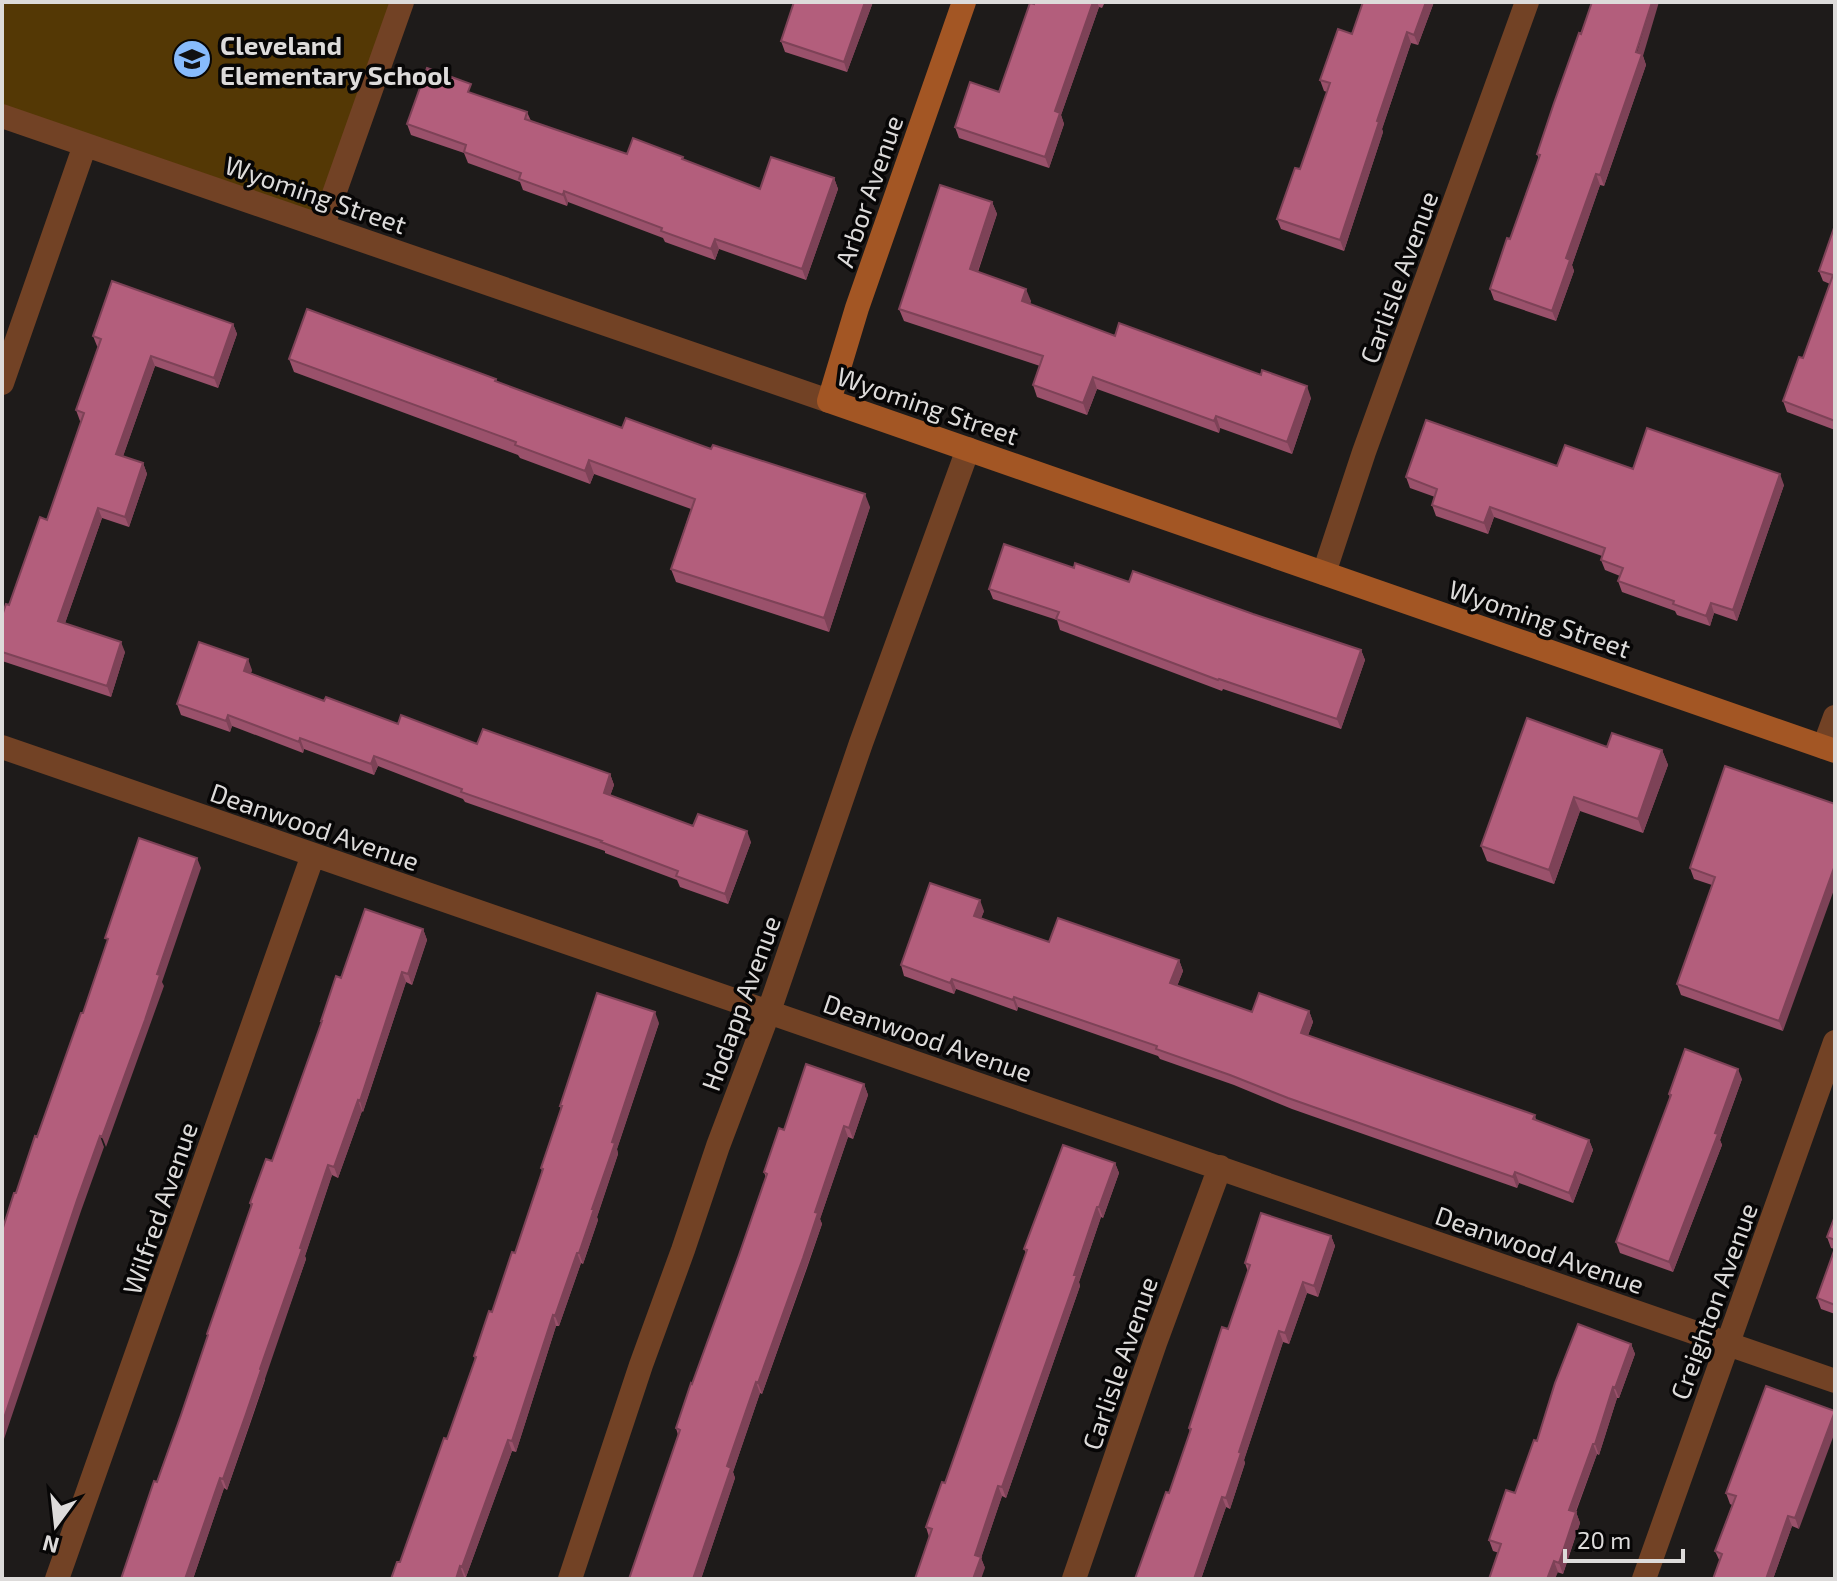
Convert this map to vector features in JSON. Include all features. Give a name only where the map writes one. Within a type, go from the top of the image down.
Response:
[{"type":"street","points":[[323,225],[402,2]]},
{"type":"street","name":"Arbor Avenue","points":[[829,401],[857,308],[964,2]]},
{"type":"street","name":"Carlisle Avenue","points":[[1324,573],[1364,452],[1527,2]]},
{"type":"street","name":"Wyoming Street","points":[[2,116],[1830,749]]},
{"type":"street","points":[[2,383],[85,145]]},
{"type":"street","name":"Hodapp Avenue","points":[[570,1579],[718,1146],[769,1011],[866,728],[968,449]]},
{"type":"street","points":[[1830,749],[1835,717]]},
{"type":"street","name":"Deanwood Avenue","points":[[2,747],[1835,1381]]},
{"type":"street","name":"Wilfred Avenue","points":[[57,1579],[313,855]]},
{"type":"street","name":"Creighton Avenue","points":[[1644,1579],[1835,1042]]},
{"type":"street","name":"Carlisle Avenue","points":[[1074,1579],[1155,1343],[1220,1167]]},
{"type":"shaded area","name":"Cleveland Elementary School","points":[[2,2],[402,2],[323,225],[2,116]]},
{"type":"building","points":[[794,2],[865,2],[844,62],[781,41]]},
{"type":"building","points":[[1093,2],[1055,111],[1060,113],[1045,157],[955,127],[970,82],[999,92],[1030,3]]},
{"type":"building","points":[[1363,2],[1426,2],[1414,35],[1407,32],[1340,240],[1277,219],[1295,168],[1300,169],[1330,83],[1320,80],[1338,29],[1352,34]]},
{"type":"building","points":[[1592,2],[1652,2],[1636,52],[1642,54],[1600,175],[1596,174],[1566,258],[1570,260],[1552,311],[1490,289]]},
{"type":"building","points":[[427,68],[471,84],[468,92],[527,112],[525,119],[627,154],[633,138],[760,189],[771,157],[834,178],[802,269],[715,239],[711,249],[564,191],[563,195],[519,179],[521,173],[464,152],[466,145],[407,124]]},
{"type":"building","points":[[940,185],[992,202],[970,269],[1026,289],[1022,301],[1115,336],[1119,323],[1261,375],[1262,370],[1307,386],[1287,442],[1216,416],[1214,421],[1093,377],[1083,403],[1033,385],[1043,356],[899,309]]},
{"type":"building","points":[[1835,225],[1835,421],[1783,401],[1799,357],[1803,358],[1833,275],[1819,271]]},
{"type":"building","points":[[112,281],[233,324],[214,378],[151,356],[116,454],[143,463],[125,517],[98,508],[58,621],[121,642],[107,686],[2,652],[2,616],[6,604],[9,605],[40,517],[47,520],[84,413],[76,410],[101,339],[93,336]]},
{"type":"building","points":[[307,309],[622,428],[626,418],[711,449],[713,445],[865,494],[824,618],[671,569],[695,499],[589,460],[585,471],[515,445],[516,442],[289,359]]},
{"type":"building","points":[[1426,420],[1557,466],[1565,445],[1633,469],[1647,428],[1780,474],[1733,610],[1711,603],[1706,616],[1618,581],[1623,568],[1601,560],[1605,548],[1490,507],[1484,523],[1432,505],[1437,489],[1406,477]]},
{"type":"building","points":[[1004,544],[1074,568],[1075,563],[1129,582],[1133,571],[1361,650],[1337,719],[1218,680],[1056,619],[1059,612],[989,589]]},
{"type":"building","points":[[199,642],[248,659],[244,671],[324,701],[326,697],[398,724],[401,715],[477,744],[483,729],[610,774],[604,793],[693,826],[698,814],[747,831],[725,894],[676,876],[678,871],[602,841],[461,792],[462,789],[374,756],[371,764],[300,738],[299,742],[228,715],[226,721],[177,704]]},
{"type":"building","points":[[1527,718],[1607,747],[1612,733],[1662,750],[1638,819],[1574,797],[1549,870],[1481,846]]},
{"type":"building","points":[[1725,766],[1835,804],[1835,865],[1779,1021],[1677,984],[1715,877],[1690,868]]},
{"type":"building","points":[[139,838],[197,858],[157,974],[160,975],[145,1020],[77,1200],[2,1424],[2,1231],[83,1013]]},
{"type":"building","points":[[930,883],[980,900],[974,916],[1049,942],[1058,918],[1179,960],[1170,983],[1252,1012],[1259,993],[1309,1011],[1301,1033],[1535,1115],[1533,1119],[1589,1140],[1569,1193],[1515,1172],[1513,1177],[1288,1098],[1156,1049],[1157,1046],[1014,997],[1013,1000],[952,979],[950,983],[901,965]]},
{"type":"building","points":[[365,909],[423,929],[408,974],[402,972],[360,1101],[334,1167],[328,1165],[246,1414],[185,1579],[121,1579],[154,1481],[157,1482],[181,1415],[266,1159],[272,1161],[336,976],[341,978]]},
{"type":"building","points":[[597,993],[655,1012],[579,1253],[553,1315],[512,1441],[508,1440],[456,1579],[391,1579],[397,1562],[400,1562],[444,1438],[447,1439],[489,1311],[492,1312],[512,1252],[515,1253]]},
{"type":"building","points":[[1685,1049],[1738,1069],[1715,1133],[1718,1134],[1669,1262],[1616,1242]]},
{"type":"building","points":[[806,1064],[864,1084],[849,1128],[844,1126],[803,1258],[727,1466],[731,1468],[693,1579],[629,1579],[680,1430],[676,1428],[691,1383],[767,1174],[764,1172],[779,1128],[784,1130]]},
{"type":"building","points":[[1063,1145],[1115,1163],[1097,1207],[1074,1275],[1077,1275],[1002,1487],[998,1486],[975,1555],[981,1557],[973,1579],[915,1579],[932,1529],[926,1527],[942,1482],[945,1483],[1027,1250],[1024,1249]]},
{"type":"building","points":[[1261,1213],[1331,1236],[1314,1286],[1303,1282],[1285,1333],[1279,1331],[1226,1498],[1222,1497],[1194,1579],[1135,1579],[1166,1492],[1169,1493],[1222,1327],[1228,1329],[1250,1265],[1245,1263]]},
{"type":"building","points":[[1835,1216],[1835,1240],[1827,1237]]},
{"type":"building","points":[[1835,1248],[1835,1305],[1817,1298]]},
{"type":"building","points":[[1578,1324],[1631,1344],[1569,1510],[1576,1512],[1559,1563],[1554,1561],[1547,1579],[1489,1579],[1501,1544],[1489,1540],[1506,1490],[1515,1493],[1534,1440],[1537,1441]]},
{"type":"building","points":[[1766,1386],[1835,1411],[1795,1518],[1788,1516],[1766,1579],[1713,1579],[1722,1554],[1715,1551],[1736,1496],[1726,1493]]},
{"type":"place","name":"Cleveland Elementary School","points":[[192,59]]}]
